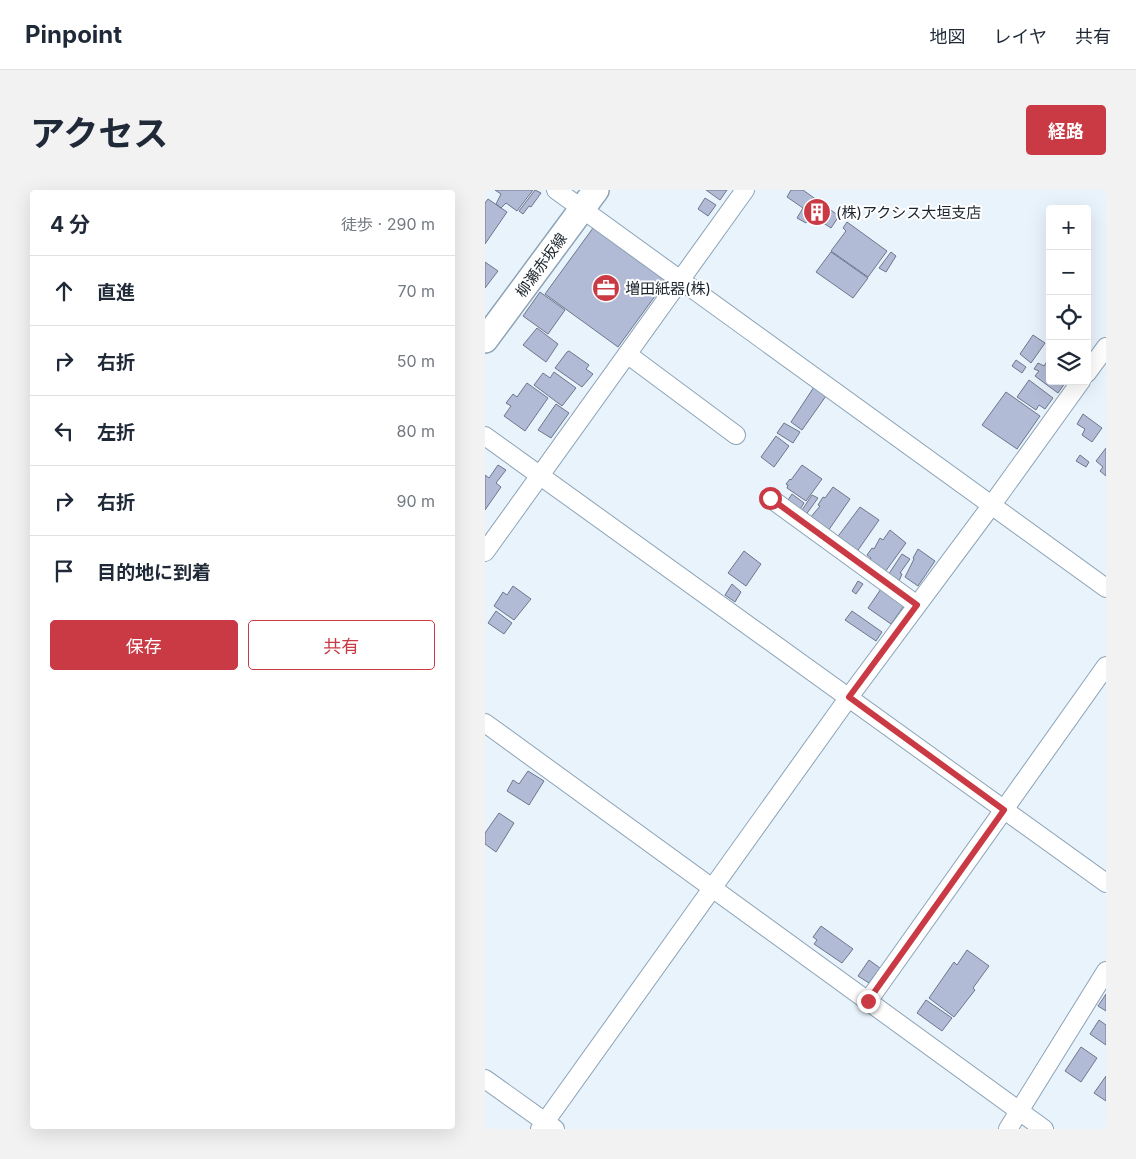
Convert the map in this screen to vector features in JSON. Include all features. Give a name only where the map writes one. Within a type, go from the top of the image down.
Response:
[{"type":"main road","name":"柳瀬赤坂線","points":[[485,340],[589,200]]},
{"type":"street","points":[[556,190],[589,200],[680,281],[1106,588]]},
{"type":"street","points":[[485,552],[745,190]]},
{"type":"street","points":[[1091,368],[1106,347]]},
{"type":"street","points":[[627,354],[737,435]]},
{"type":"street","points":[[485,1079],[546,1127],[712,888],[849,697],[1078,385]]},
{"type":"street","points":[[485,436],[1106,883]]},
{"type":"street","points":[[770,498],[917,605]]},
{"type":"street","points":[[868,1001],[1106,666]]},
{"type":"street","points":[[485,724],[1044,1129]]},
{"type":"street","points":[[1008,1129],[1106,972]]},
{"type":"building","points":[[495,190],[533,190],[517,211],[506,203],[501,208],[496,204],[501,194]]},
{"type":"building","points":[[535,190],[541,193],[531,207],[529,206],[523,214],[519,211]]},
{"type":"building","points":[[706,190],[727,190],[720,200]]},
{"type":"building","name":"(株)アクシス大垣支店","points":[[791,190],[803,190],[839,216],[831,228],[811,215],[806,223],[797,218],[803,208],[787,197]]},
{"type":"building","points":[[705,198],[716,205],[708,216],[698,209]]},
{"type":"building","points":[[488,199],[507,212],[485,244],[485,203]]},
{"type":"building","points":[[847,222],[887,251],[868,277],[831,251],[846,231],[843,228]]},
{"type":"building","name":"増田紙器(株)","points":[[593,228],[666,281],[618,347],[545,294]]},
{"type":"building","points":[[831,252],[868,278],[853,298],[816,272]]},
{"type":"building","points":[[891,252],[896,256],[886,272],[879,268]]},
{"type":"building","points":[[485,262],[498,271],[485,288]]},
{"type":"building","points":[[540,292],[565,310],[548,334],[523,316]]},
{"type":"building","points":[[537,328],[558,344],[546,362],[523,345]]},
{"type":"building","points":[[1033,335],[1045,343],[1031,363],[1020,354]]},
{"type":"building","points":[[569,351],[589,365],[586,369],[593,374],[582,387],[555,368]]},
{"type":"building","points":[[1016,360],[1026,367],[1022,373],[1012,366]]},
{"type":"building","points":[[1038,363],[1044,366],[1046,363],[1046,384],[1035,376],[1039,371],[1034,369]]},
{"type":"building","points":[[554,372],[576,388],[562,406],[534,385],[543,373],[550,378]]},
{"type":"building","points":[[1029,380],[1053,398],[1045,409],[1039,405],[1036,410],[1017,397]]},
{"type":"building","points":[[527,383],[548,398],[525,431],[504,416],[511,406],[506,403],[513,394],[517,397]]},
{"type":"building","points":[[1047,385],[1064,385],[1058,393]]},
{"type":"building","points":[[814,387],[826,396],[802,430],[791,422]]},
{"type":"building","points":[[1006,392],[1040,416],[1017,449],[982,425]]},
{"type":"building","points":[[556,404],[569,413],[551,438],[538,430]]},
{"type":"building","points":[[1083,414],[1102,428],[1092,442],[1082,435],[1085,429],[1077,424]]},
{"type":"building","points":[[784,423],[800,432],[793,443],[777,433]]},
{"type":"building","points":[[776,436],[789,446],[774,467],[761,457]]},
{"type":"building","points":[[1106,448],[1106,476],[1100,471],[1103,467],[1096,461]]},
{"type":"building","points":[[1080,455],[1089,462],[1086,467],[1076,461]]},
{"type":"building","points":[[498,465],[506,470],[496,483],[501,487],[485,510],[485,475],[489,478]]},
{"type":"building","points":[[802,465],[822,479],[806,501],[787,488],[788,485],[786,484]]},
{"type":"building","points":[[833,487],[850,499],[828,531],[810,518],[820,506],[818,505],[823,497],[825,498]]},
{"type":"building","points":[[792,494],[804,503],[799,511],[786,503]]},
{"type":"building","points":[[812,495],[818,498],[805,516],[800,513]]},
{"type":"building","points":[[860,507],[879,520],[856,553],[836,539]]},
{"type":"building","points":[[890,530],[906,543],[885,572],[869,561],[871,558],[867,555],[872,548],[874,549],[880,538],[883,540]]},
{"type":"building","points":[[918,549],[935,561],[918,586],[905,577]]},
{"type":"building","points":[[744,551],[761,564],[746,586],[728,573]]},
{"type":"building","points":[[902,554],[910,559],[900,573],[902,574],[899,581],[888,575]]},
{"type":"building","points":[[858,581],[863,584],[856,594],[852,591]]},
{"type":"building","points":[[732,584],[741,592],[735,602],[725,595]]},
{"type":"building","points":[[513,586],[531,599],[514,620],[494,606],[503,592],[507,595]]},
{"type":"building","points":[[883,586],[906,603],[891,624],[868,608]]},
{"type":"building","points":[[496,611],[512,623],[504,634],[488,623]]},
{"type":"building","points":[[852,611],[882,632],[876,641],[845,620]]},
{"type":"building","points":[[528,771],[544,781],[529,805],[507,791],[513,780],[519,784]]},
{"type":"building","points":[[499,813],[514,823],[496,852],[485,844],[485,833]]},
{"type":"building","points":[[821,926],[853,949],[842,963],[814,944],[817,940],[813,937]]},
{"type":"building","points":[[967,950],[989,966],[973,988],[975,990],[954,1017],[929,998],[954,962],[957,965]]},
{"type":"building","points":[[869,960],[880,968],[869,983],[858,976]]},
{"type":"building","points":[[1106,994],[1106,1011],[1098,1006]]},
{"type":"building","points":[[926,1000],[952,1018],[942,1031],[917,1013]]},
{"type":"building","points":[[1099,1020],[1106,1025],[1106,1045],[1090,1034]]},
{"type":"building","points":[[1081,1047],[1097,1058],[1081,1082],[1065,1071]]},
{"type":"building","points":[[1106,1076],[1106,1101],[1094,1093]]},
{"type":"place","name":"(株)アクシス大垣支店","points":[[817,212]]},
{"type":"place","name":"増田紙器(株)","points":[[606,288]]},
{"type":"route","points":[[770,498],[917,605],[849,697],[1004,810],[868,1001]]}]
